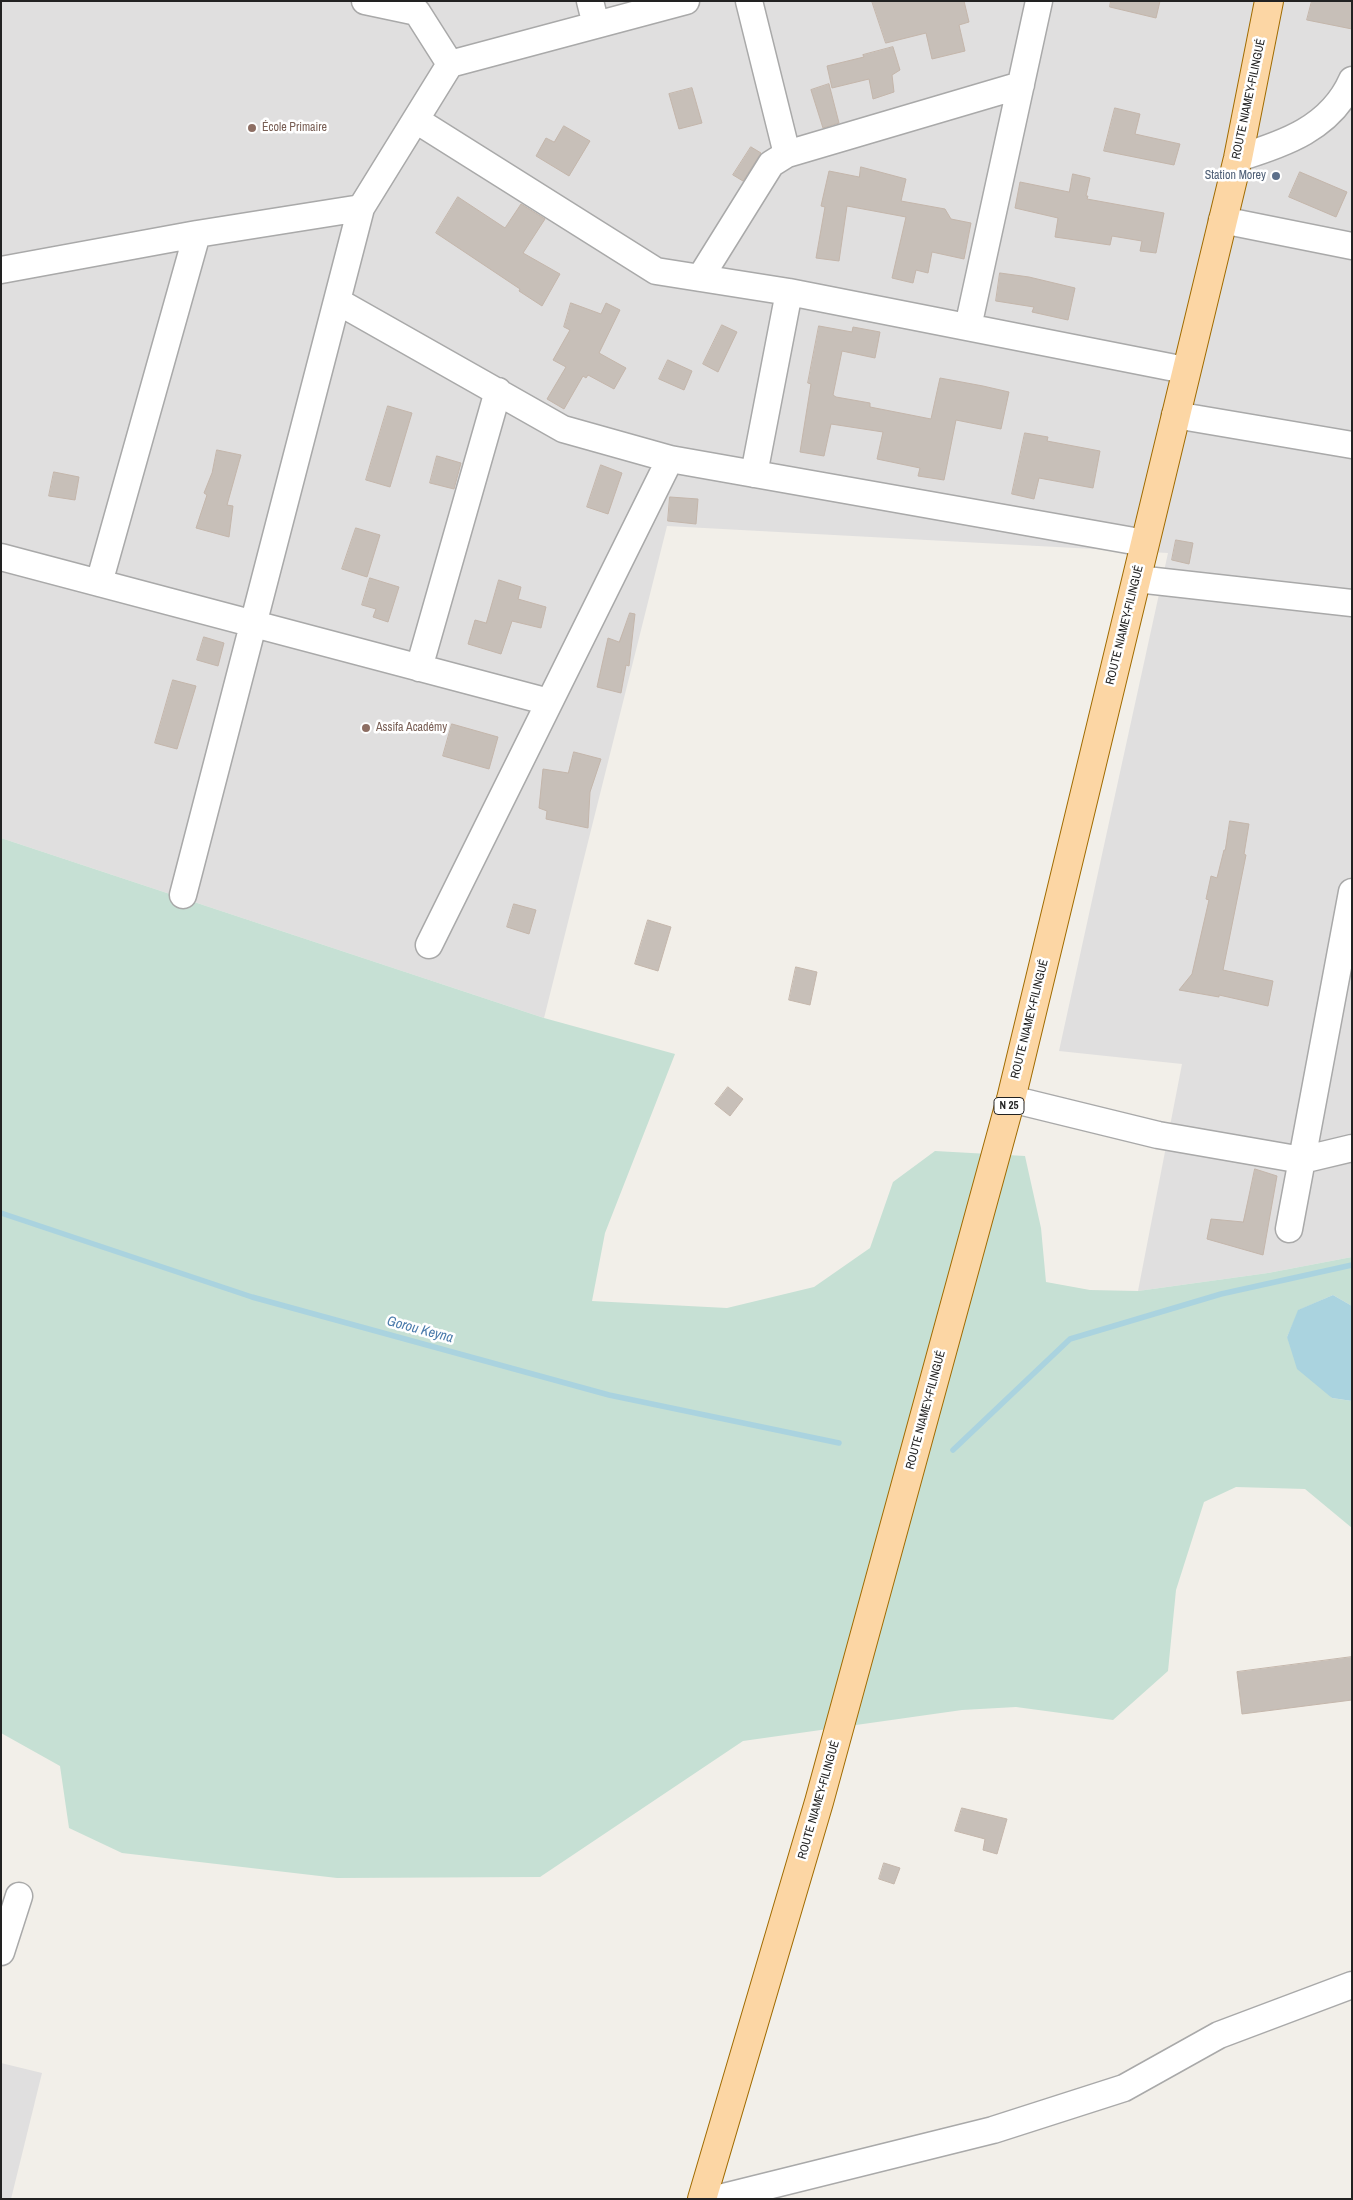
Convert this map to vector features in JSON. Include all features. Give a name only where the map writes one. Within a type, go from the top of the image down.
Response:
[{"type":"main road","name":"ROUTE NIAMEY-FILINGUÉ","points":[[702,2199],[819,1802],[1011,1099],[1137,579],[1185,370],[1238,158],[1269,1]]},
{"type":"street","points":[[365,1],[417,12],[450,64]]},
{"type":"street","points":[[183,895],[361,208],[450,64],[593,13],[686,1]]},
{"type":"street","points":[[750,1],[787,154]]},
{"type":"street","points":[[968,327],[1039,1]]},
{"type":"street","points":[[1238,158],[1273,147],[1309,130],[1326,118],[1346,94],[1352,80]]},
{"type":"street","points":[[700,278],[771,164],[787,154],[1021,85]]},
{"type":"street","points":[[416,120],[656,271],[789,292],[1185,370]]},
{"type":"street","points":[[1,270],[198,234],[361,208]]},
{"type":"street","points":[[1222,220],[1352,246]]},
{"type":"street","points":[[98,583],[198,234]]},
{"type":"street","points":[[754,474],[789,292]]},
{"type":"street","points":[[337,301],[563,428],[670,458],[1145,543]]},
{"type":"street","points":[[419,668],[498,391]]},
{"type":"street","points":[[1175,415],[1352,445]]},
{"type":"street","points":[[429,945],[670,458]]},
{"type":"street","points":[[1,557],[549,702]]},
{"type":"street","points":[[1137,579],[1352,603]]},
{"type":"street","points":[[1289,1229],[1302,1160],[1344,979],[1352,892]]},
{"type":"street","points":[[1011,1099],[1158,1135],[1302,1160],[1352,1148]]},
{"type":"street","points":[[1,1952],[18,1896]]},
{"type":"street","points":[[715,2199],[993,2130],[1124,2088],[1219,2035],[1352,1985]]},
{"type":"shaded area","points":[[1,1],[1352,1],[1352,1257],[1268,1273],[1138,1291],[1182,1064],[1059,1051],[1168,553],[667,526],[544,1018],[1,838]]},
{"type":"shaded area","points":[[1,2063],[42,2073],[11,2199],[1,2199]]},
{"type":"green space","points":[[1,838],[544,1018],[675,1054],[605,1233],[592,1301],[727,1308],[814,1287],[870,1248],[893,1182],[935,1151],[1025,1156],[1041,1228],[1046,1282],[1090,1290],[1138,1291],[1268,1273],[1352,1257],[1352,1306],[1333,1295],[1299,1310],[1287,1337],[1332,1398],[1352,1401],[1352,1528],[1305,1489],[1236,1487],[1204,1502],[1176,1590],[1168,1671],[1113,1720],[1016,1707],[962,1710],[743,1741],[540,1877],[337,1878],[122,1853],[69,1828],[60,1766],[1,1733]]},
{"type":"water","points":[[1333,1295],[1352,1306],[1352,1401],[1332,1398],[1297,1369],[1287,1337],[1298,1310]]},
{"type":"building","points":[[872,1],[964,1],[969,22],[959,25],[965,51],[932,59],[926,33],[886,43]]},
{"type":"building","points":[[1111,1],[1160,1],[1156,18],[1110,7]]},
{"type":"building","points":[[1312,1],[1352,1],[1352,29],[1307,20]]},
{"type":"building","points":[[893,47],[900,70],[892,75],[894,92],[873,99],[869,79],[832,88],[827,66],[864,57],[863,55]]},
{"type":"building","points":[[829,84],[839,123],[823,128],[811,90]]},
{"type":"building","points":[[692,88],[702,123],[679,129],[669,94]]},
{"type":"building","points":[[1115,108],[1140,114],[1135,134],[1180,144],[1174,165],[1104,151]]},
{"type":"building","points":[[564,126],[590,141],[569,176],[536,156],[546,138],[554,142]]},
{"type":"building","points":[[751,147],[761,153],[743,181],[733,175]]},
{"type":"building","points":[[861,167],[906,179],[901,201],[945,209],[951,219],[971,223],[964,259],[932,252],[928,273],[916,270],[913,283],[892,278],[906,217],[847,206],[839,261],[816,258],[825,207],[821,206],[829,171],[859,177]]},
{"type":"building","points":[[1300,172],[1347,192],[1336,217],[1289,197]]},
{"type":"building","points":[[1073,174],[1090,178],[1087,199],[1164,213],[1156,253],[1140,251],[1142,241],[1112,236],[1110,245],[1055,237],[1058,218],[1015,208],[1020,182],[1069,192]]},
{"type":"building","points":[[458,197],[505,228],[521,204],[545,219],[523,253],[560,274],[542,306],[519,291],[520,289],[436,233]]},
{"type":"building","points":[[1000,273],[1029,277],[1075,288],[1068,320],[1032,312],[1034,307],[996,301]]},
{"type":"building","points":[[571,303],[601,314],[606,303],[620,310],[599,353],[626,368],[614,389],[588,375],[586,378],[583,376],[564,409],[547,399],[566,367],[553,360],[570,330],[564,327]]},
{"type":"building","points":[[722,325],[737,332],[718,372],[703,364]]},
{"type":"building","points":[[819,326],[852,332],[853,327],[880,332],[875,358],[842,351],[833,395],[836,397],[870,403],[870,407],[931,419],[940,378],[983,386],[1009,392],[1001,429],[956,420],[944,480],[918,476],[920,468],[877,459],[883,432],[831,424],[824,456],[800,452],[811,384],[808,383]]},
{"type":"building","points":[[668,360],[692,371],[684,390],[659,379]]},
{"type":"building","points":[[388,406],[412,413],[390,487],[366,480]]},
{"type":"building","points":[[1025,433],[1048,437],[1047,441],[1100,451],[1093,488],[1039,478],[1034,499],[1012,494]]},
{"type":"building","points":[[217,450],[241,455],[227,505],[233,506],[229,537],[196,528],[207,495],[204,493],[212,473]]},
{"type":"building","points":[[437,456],[461,463],[454,489],[430,483]]},
{"type":"building","points":[[601,465],[622,473],[608,514],[587,507]]},
{"type":"building","points":[[54,472],[79,477],[75,500],[49,496]]},
{"type":"building","points":[[670,497],[698,499],[696,524],[668,521]]},
{"type":"building","points":[[356,528],[380,535],[367,577],[342,569]]},
{"type":"building","points":[[1176,540],[1193,543],[1189,564],[1172,560]]},
{"type":"building","points":[[370,578],[399,587],[388,622],[373,617],[376,609],[362,605]]},
{"type":"building","points":[[499,580],[521,587],[518,599],[546,607],[541,628],[512,621],[501,654],[468,644],[475,620],[486,623]]},
{"type":"building","points":[[630,613],[635,614],[629,666],[626,665],[621,693],[597,687],[608,638],[619,642]]},
{"type":"building","points":[[204,637],[224,643],[218,666],[197,660]]},
{"type":"building","points":[[173,680],[196,686],[177,749],[155,743]]},
{"type":"building","points":[[452,724],[498,737],[489,769],[443,756]]},
{"type":"building","points":[[574,752],[601,759],[590,792],[588,828],[546,819],[547,811],[539,808],[543,769],[568,773]]},
{"type":"building","points":[[1230,821],[1249,824],[1244,854],[1246,855],[1223,970],[1273,981],[1268,1006],[1219,995],[1219,997],[1179,990],[1192,974],[1209,900],[1206,899],[1211,876],[1217,878],[1225,850]]},
{"type":"building","points":[[514,904],[536,910],[529,934],[507,927]]},
{"type":"building","points":[[648,920],[671,927],[658,971],[635,964]]},
{"type":"building","points":[[796,967],[817,972],[810,1005],[789,1000]]},
{"type":"building","points":[[728,1087],[743,1099],[730,1116],[715,1104]]},
{"type":"building","points":[[1255,1169],[1277,1176],[1263,1255],[1207,1239],[1211,1219],[1243,1222]]},
{"type":"building","points":[[1352,1657],[1352,1700],[1242,1714],[1237,1672]]},
{"type":"building","points":[[962,1808],[1007,1819],[997,1854],[983,1850],[985,1839],[955,1831]]},
{"type":"building","points":[[884,1863],[900,1868],[894,1884],[879,1879]]},
{"type":"waterway","name":"Gorou Keyna","points":[[1,1213],[252,1297],[609,1395],[839,1443]]},
{"type":"waterway","points":[[953,1450],[1070,1339],[1221,1294],[1352,1265]]},
{"type":"place","name":"École Primaire","points":[[252,128]]},
{"type":"place","name":"Station Morey","points":[[1276,176]]},
{"type":"place","name":"Assifa Académy","points":[[366,728]]}]
